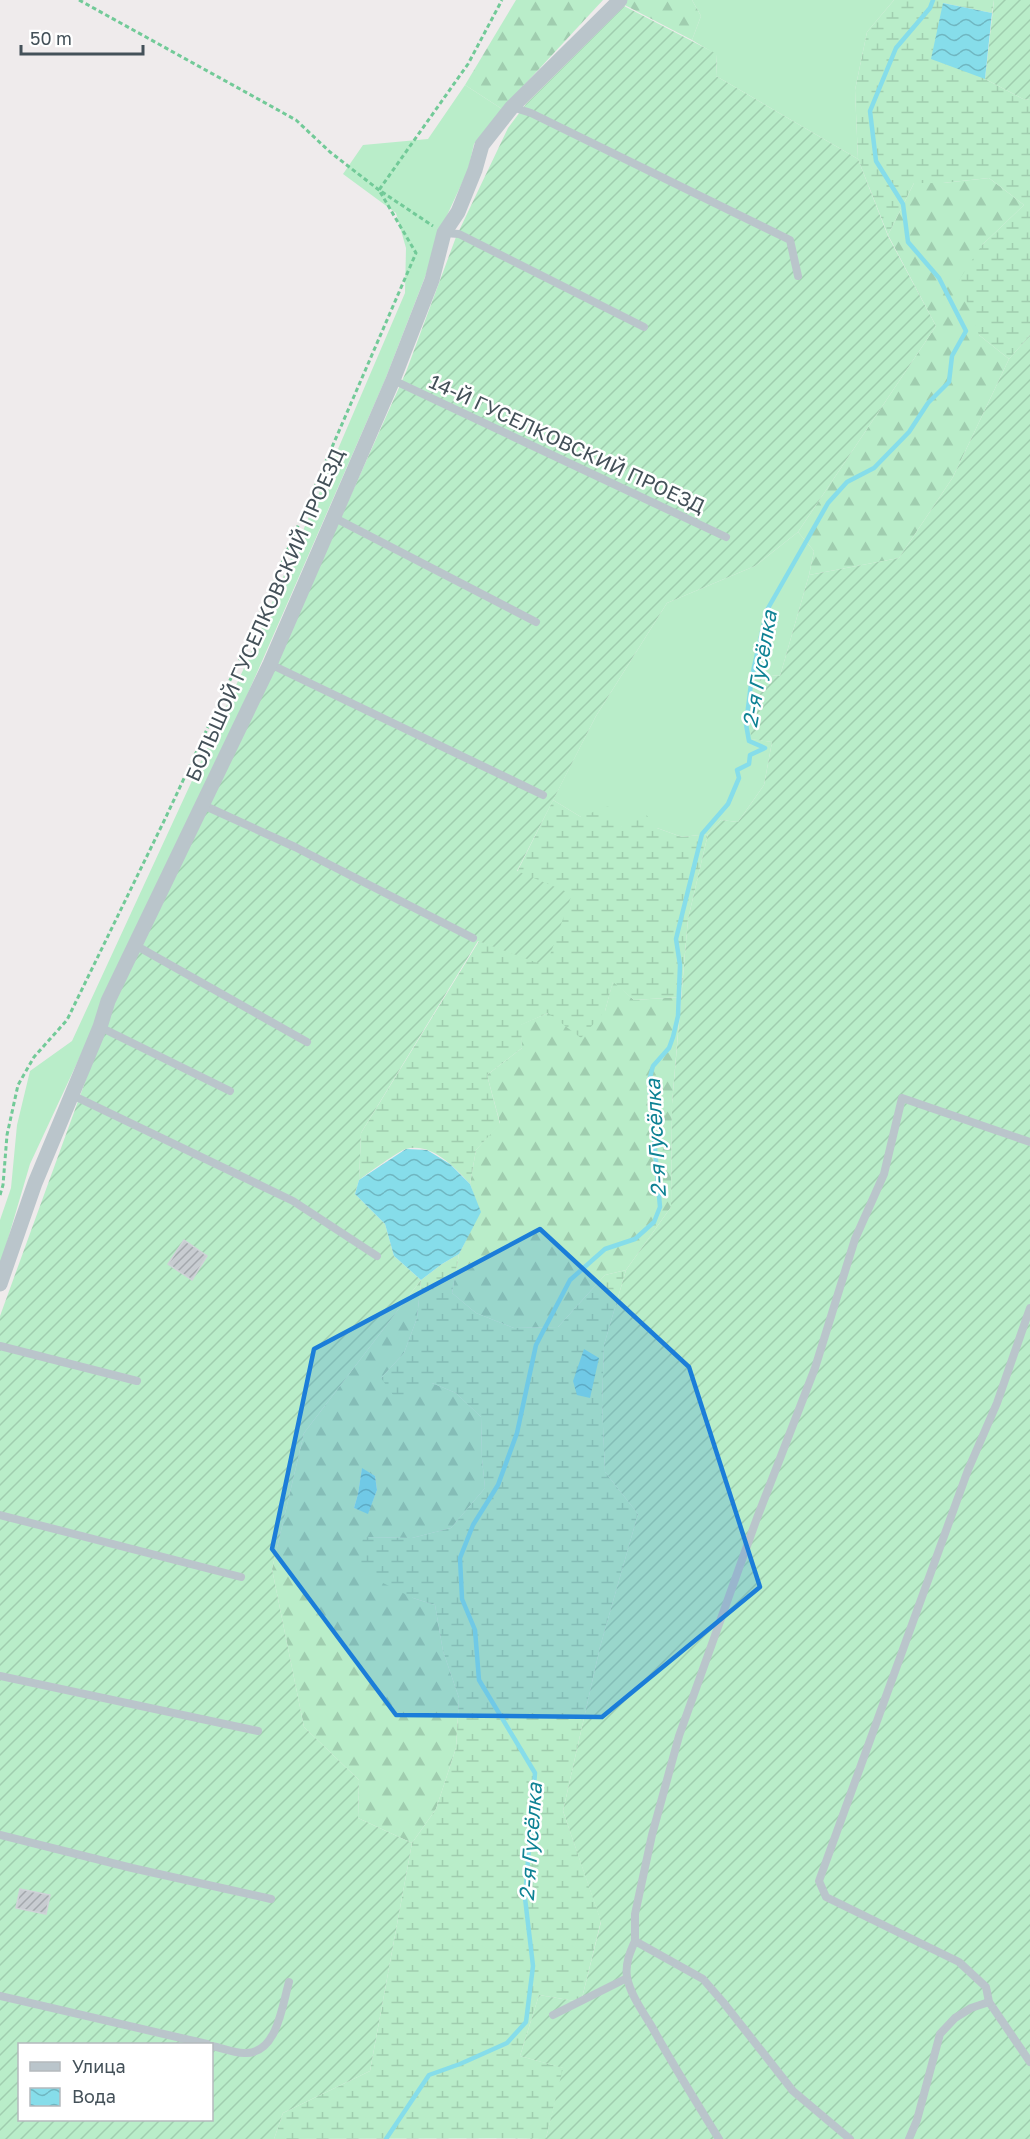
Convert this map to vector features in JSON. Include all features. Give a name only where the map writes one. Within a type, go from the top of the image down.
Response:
[{"type":"street","name":"БОЛЬШОЙ ГУСЕЛКОВСКИЙ ПРОЕЗД","points":[[0,1284],[35,1183],[100,1027],[108,1001],[270,664],[393,380],[432,280],[444,233],[458,212],[476,170],[482,145],[512,107],[620,0]]},
{"type":"lane","points":[[512,107],[531,113],[790,240],[798,276]]},
{"type":"lane","points":[[444,233],[459,234],[644,327]]},
{"type":"lane","name":"14-Й ГУСЕЛКОВСКИЙ ПРОЕЗД","points":[[393,380],[726,537]]},
{"type":"lane","points":[[333,517],[536,622]]},
{"type":"lane","points":[[270,664],[543,795]]},
{"type":"lane","points":[[203,805],[295,847],[473,938]]},
{"type":"lane","points":[[135,945],[307,1042]]},
{"type":"lane","points":[[100,1027],[230,1091]]},
{"type":"lane","points":[[72,1095],[293,1202],[377,1256]]},
{"type":"lane","points":[[719,2139],[636,1999],[627,1978],[628,1958],[635,1941],[635,1914],[652,1835],[680,1736],[757,1518],[815,1368],[855,1239],[884,1174],[902,1098],[1030,1142]]},
{"type":"lane","points":[[1030,1308],[998,1403],[968,1470],[819,1881],[826,1897],[959,1962],[986,1987],[989,2002],[1030,2062]]},
{"type":"lane","points":[[0,1346],[137,1381]]},
{"type":"lane","points":[[0,1515],[241,1577]]},
{"type":"lane","points":[[0,1676],[258,1731]]},
{"type":"lane","points":[[0,1835],[271,1899]]},
{"type":"lane","points":[[635,1941],[703,1979],[793,2091],[850,2139]]},
{"type":"lane","points":[[553,2015],[627,1978]]},
{"type":"lane","points":[[213,2046],[246,2054],[265,2046],[274,2034],[289,1982]]},
{"type":"lane","points":[[0,1996],[203,2043]]},
{"type":"lane","points":[[909,2139],[917,2120],[940,2034],[955,2018],[971,2008],[989,2002]]},
{"type":"path","points":[[79,0],[296,120],[330,152],[379,190],[444,233]]},
{"type":"path","points":[[379,190],[468,63],[502,0]]},
{"type":"path","points":[[0,1195],[3,1185],[7,1135],[18,1085],[34,1057],[67,1020],[165,819],[246,646],[416,253],[379,190]]},
{"type":"highlighted area","points":[[540,1229],[689,1367],[760,1587],[602,1717],[396,1715],[272,1549],[314,1349]]},
{"type":"green space","points":[[516,0],[603,0],[502,109],[465,85]]},
{"type":"green space","points":[[615,0],[692,0],[701,16],[692,40]]},
{"type":"green space","points":[[692,0],[894,0],[867,32],[855,90],[858,159],[716,76],[717,55],[692,40],[701,16]]},
{"type":"green space","points":[[894,0],[994,0],[992,13],[943,3],[985,79],[1023,99],[1030,100],[1030,335],[1009,359],[979,335],[959,280],[982,245],[1024,205],[989,178],[943,183],[914,183],[888,235],[858,159],[855,90],[867,32]]},
{"type":"green space","points":[[994,0],[1030,0],[1030,100],[1023,99],[985,79]]},
{"type":"green space","points":[[624,6],[717,54],[716,76],[858,159],[888,236],[936,326],[798,532],[755,566],[667,603],[596,716],[517,871],[572,894],[546,966],[478,941],[361,1133],[359,1180],[355,1194],[385,1224],[394,1256],[421,1280],[304,1433],[272,1569],[304,1727],[359,1780],[358,1818],[412,1843],[370,2071],[283,2113],[274,2139],[0,2139],[0,1316],[113,1005],[342,515],[406,372],[456,237],[508,128],[526,104]]},
{"type":"green space","points":[[465,85],[502,109],[474,144],[468,170],[443,224],[385,380],[231,732],[30,1164],[0,1266],[0,1220],[11,1188],[17,1125],[30,1071],[72,1041],[244,668],[405,293],[406,248],[396,213],[343,174],[363,145],[428,139]]},
{"type":"green space","points":[[989,178],[1024,205],[982,245],[979,335],[1009,359],[953,477],[899,558],[809,575],[814,551],[798,532],[936,326],[888,235],[914,183],[943,183]]},
{"type":"green space","points":[[1030,335],[1030,2139],[500,2139],[546,2138],[563,2068],[520,2056],[539,1995],[581,2002],[601,1922],[563,1811],[600,1647],[638,1514],[605,1472],[602,1403],[604,1345],[626,1270],[671,1207],[672,1104],[688,919],[708,834],[721,820],[738,822],[764,785],[772,742],[750,739],[761,674],[780,676],[809,575],[899,558],[953,477],[1009,359]]},
{"type":"green space","points":[[798,532],[814,551],[780,676],[761,674],[751,739],[772,742],[764,785],[738,822],[721,820],[708,834],[682,837],[657,828],[622,827],[581,817],[553,800],[596,716],[667,603],[755,566]]},
{"type":"green space","points":[[553,800],[581,817],[608,806],[622,827],[644,812],[657,828],[682,837],[708,834],[688,919],[681,997],[634,1000],[613,982],[605,1011],[581,1038],[548,1013],[521,1025],[522,1048],[487,1075],[500,1124],[476,1150],[470,1184],[442,1158],[425,1149],[416,1148],[403,1150],[359,1180],[361,1133],[479,941],[546,965],[517,872]]},
{"type":"green space","points":[[613,981],[634,1000],[681,997],[672,1104],[671,1207],[626,1270],[605,1275],[558,1327],[514,1328],[476,1313],[452,1293],[459,1254],[480,1212],[470,1184],[476,1150],[500,1123],[487,1075],[522,1048],[520,1025],[548,1013],[605,1011]]},
{"type":"green space","points":[[459,1254],[452,1293],[476,1313],[514,1328],[558,1327],[605,1275],[626,1270],[604,1345],[602,1403],[605,1472],[638,1514],[600,1647],[563,1811],[601,1921],[581,2002],[539,1995],[520,2056],[564,2068],[546,2138],[274,2139],[283,2113],[370,2071],[412,1843],[436,1809],[456,1748],[459,1698],[443,1651],[435,1605],[413,1598],[359,1571],[363,1537],[412,1538],[451,1528],[485,1488],[481,1417],[456,1393],[432,1383],[398,1402],[381,1378],[404,1353],[417,1318],[421,1280]]},
{"type":"green space","points":[[421,1280],[417,1318],[404,1353],[381,1378],[432,1383],[456,1393],[481,1417],[485,1488],[451,1528],[412,1538],[364,1537],[413,1598],[435,1605],[443,1651],[459,1698],[456,1748],[436,1809],[412,1843],[358,1818],[359,1780],[304,1727],[272,1569],[304,1433]],"holes":[[[362,1469],[375,1476],[377,1490],[368,1513],[354,1508]]]},
{"type":"water","points":[[943,3],[992,13],[985,79],[931,59]]},
{"type":"water","points":[[406,1149],[427,1150],[450,1164],[470,1184],[481,1212],[459,1254],[421,1280],[394,1256],[385,1224],[355,1194],[359,1180]]},
{"type":"water","points":[[584,1349],[599,1358],[590,1398],[577,1395],[573,1381]]},
{"type":"water","points":[[362,1468],[375,1476],[377,1490],[368,1514],[354,1508]]},
{"type":"building","points":[[184,1240],[207,1256],[192,1280],[168,1264]]},
{"type":"building","points":[[20,1889],[50,1895],[46,1914],[16,1908]]},
{"type":"waterway","name":"2-я Гусёлка","points":[[386,2139],[429,2075],[507,2043],[526,2022],[533,1966],[525,1898],[535,1773],[479,1680],[475,1630],[462,1599],[460,1558],[473,1525],[498,1485],[517,1433],[536,1345],[570,1280],[605,1249],[635,1239],[654,1222],[660,1207],[649,1081],[653,1066],[669,1048],[678,1016],[680,965],[676,939],[702,834],[728,804],[739,778],[737,770],[749,764],[750,755],[765,748],[749,741],[746,724],[752,676],[767,610],[828,503],[847,482],[874,468],[909,432],[928,403],[949,382],[952,356],[966,331],[939,278],[908,242],[903,204],[876,161],[870,111],[896,48],[930,8],[933,0]]}]
